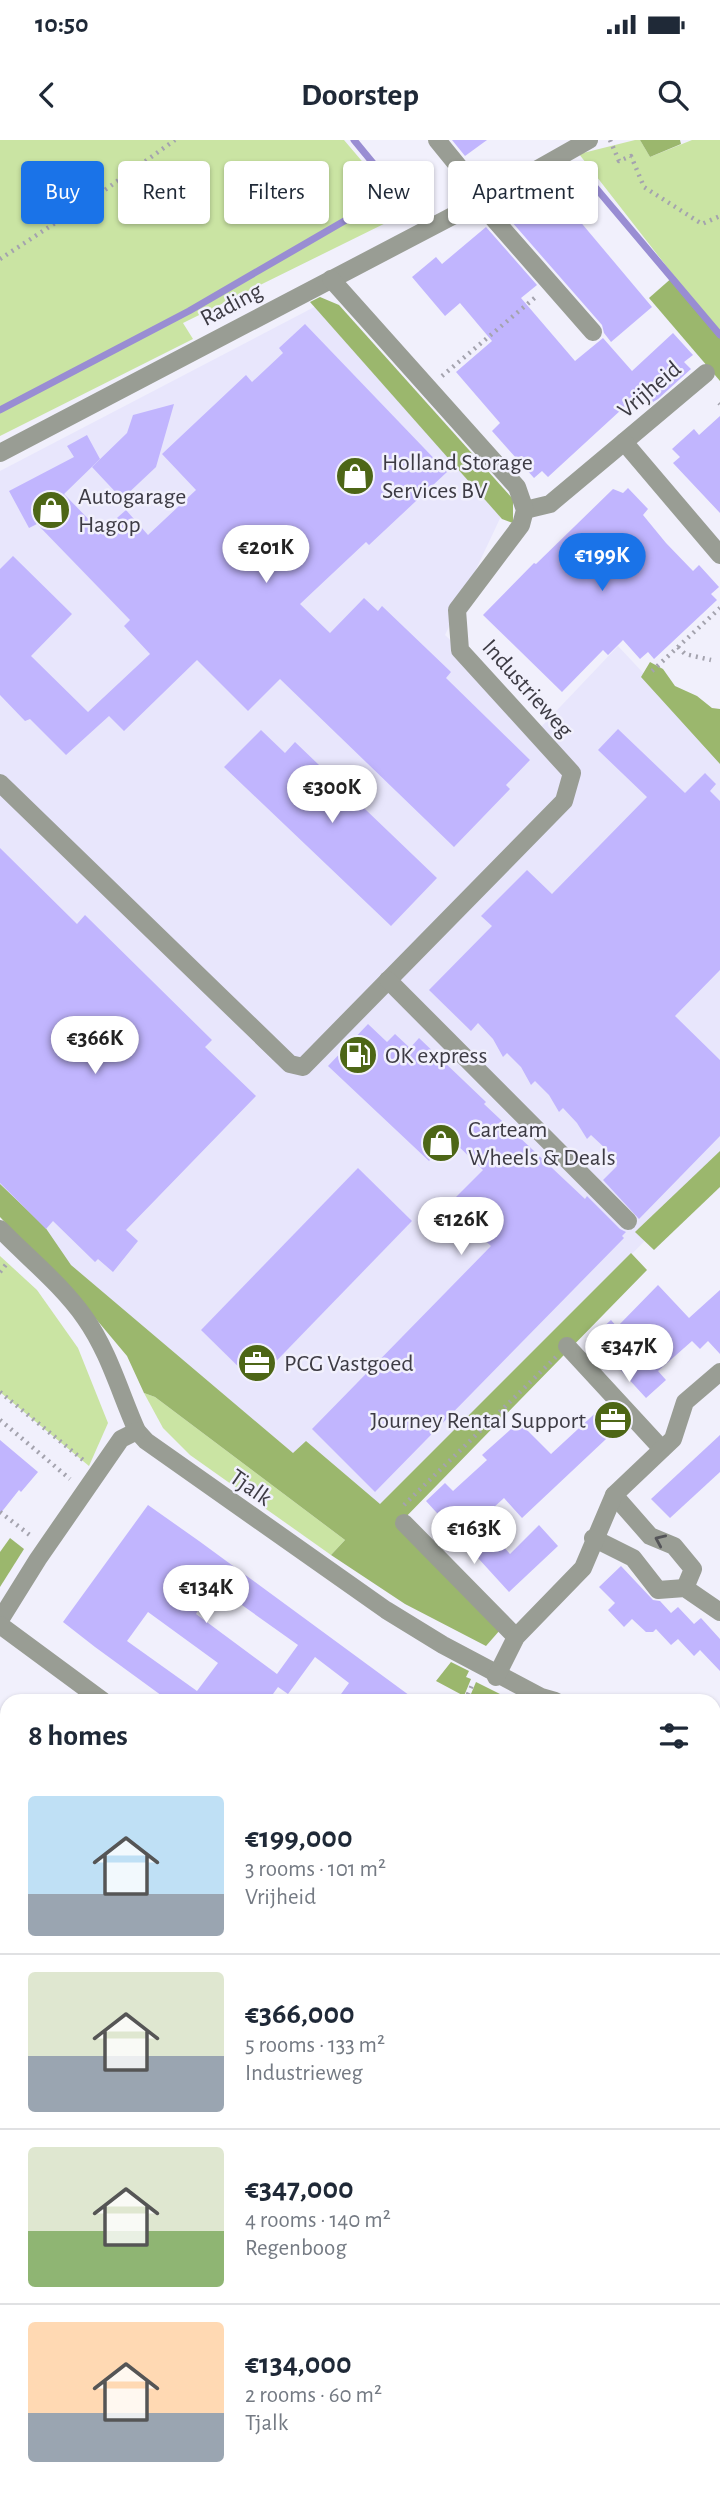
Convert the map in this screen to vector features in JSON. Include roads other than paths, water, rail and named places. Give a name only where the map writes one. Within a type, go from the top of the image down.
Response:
[{"type":"street","points":[[437,140],[453,161]]},
{"type":"street","name":"Rading","points":[[552,161],[589,140]]},
{"type":"street","name":"Rading","points":[[0,453],[448,218]]},
{"type":"street","points":[[502,224],[593,332]]},
{"type":"street","points":[[331,279],[517,487],[525,510]]},
{"type":"street","name":"Vrijheid","points":[[525,510],[550,505],[706,373]]},
{"type":"street","name":"Vrijheid","points":[[624,442],[720,555]]},
{"type":"street","name":"Industrieweg","points":[[0,783],[290,1064],[303,1067],[564,801],[572,773],[460,650],[457,610],[521,525],[525,510]]},
{"type":"street","points":[[388,980],[628,1221]]},
{"type":"street","name":"Tjalk","points":[[0,1229],[53,1281],[86,1319],[103,1348],[136,1431],[159,1452],[386,1611],[443,1646],[535,1694]]},
{"type":"street","points":[[567,1346],[662,1449]]},
{"type":"street","points":[[497,1676],[516,1637],[583,1568],[593,1538],[614,1494],[673,1439],[685,1402],[720,1372]]},
{"type":"street","points":[[94,1694],[0,1622],[98,1471],[121,1439],[136,1431]]},
{"type":"street","points":[[614,1494],[650,1536],[674,1546],[693,1569],[685,1588]]},
{"type":"street","points":[[404,1523],[516,1637]]},
{"type":"street","points":[[593,1538],[633,1558],[658,1590],[685,1588],[720,1612]]},
{"type":"waterway","points":[[0,410],[189,311],[396,191],[354,140]]},
{"type":"waterway","points":[[598,191],[720,335]]},
{"type":"place","name":"Holland Storage Services BV","points":[[355,476]]},
{"type":"place","name":"Autogarage Hagop","points":[[51,510]]},
{"type":"place","name":"OK express","points":[[358,1055]]},
{"type":"place","name":"Carteam Wheels & Deals","points":[[441,1143]]},
{"type":"place","name":"PCG Vastgoed","points":[[257,1363]]},
{"type":"place","name":"Journey Rental Support","points":[[613,1420]]}]
